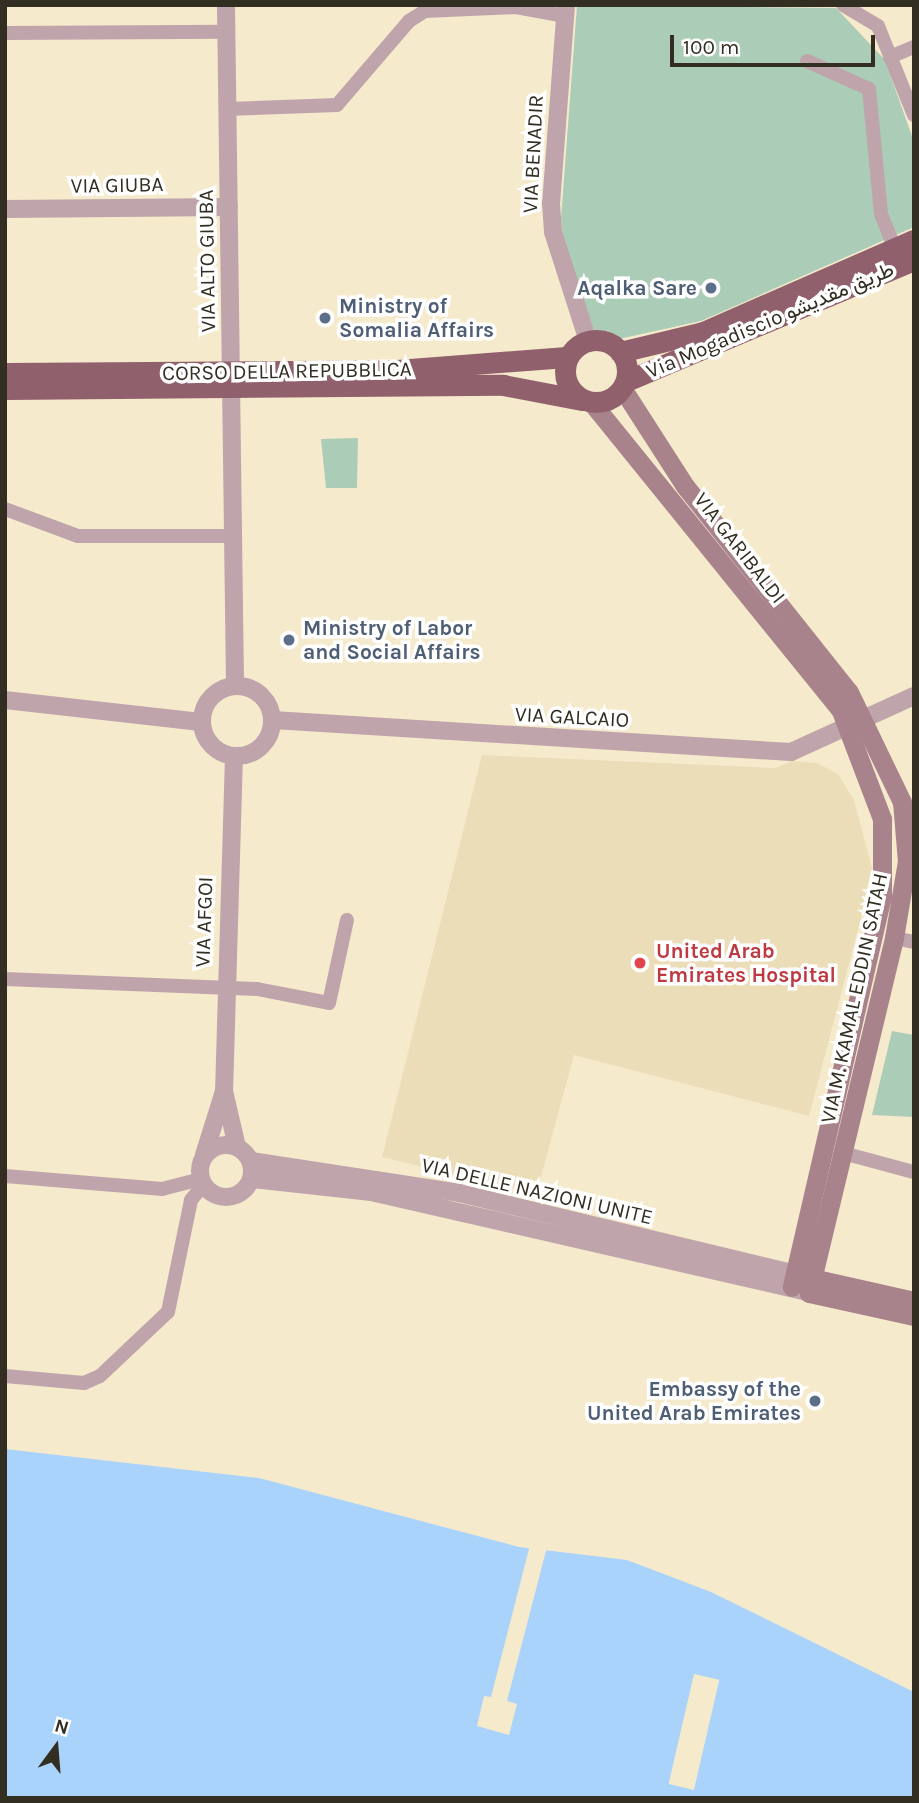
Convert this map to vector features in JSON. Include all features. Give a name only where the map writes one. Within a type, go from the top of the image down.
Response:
[{"type":"highway","name":"Via Mogadiscio طريق مقديشو","points":[[620,352],[703,332],[906,253]]},
{"type":"highway","name":"Via Mogadiscio طريق مقديشو","points":[[624,384],[906,253]]},
{"type":"highway","points":[[5,389],[231,380],[503,385],[587,401],[624,384],[620,352],[606,342],[588,341],[568,357],[568,386],[587,401]]},
{"type":"highway","name":"CORSO DELLA REPUBBLICA","points":[[5,373],[231,380],[483,367],[568,357]]},
{"type":"main road","name":"VIA GARIBALDI","points":[[624,384],[685,486],[854,720]]},
{"type":"main road","name":"VIA GARIBALDI","points":[[587,401],[854,720]]},
{"type":"main road","name":"VIA M. KAMAL EDDIN SATAH","points":[[802,1283],[891,898],[907,861],[908,799],[854,720]]},
{"type":"main road","name":"VIA M. KAMAL EDDIN SATAH","points":[[802,1283],[843,1153],[894,938],[883,819],[854,720]]},
{"type":"main road","points":[[802,1283],[914,1301]]},
{"type":"main road","points":[[802,1283],[914,1316]]},
{"type":"street","name":"VIA ALTO GIUBA","points":[[226,5],[234,685]]},
{"type":"street","points":[[843,5],[878,26],[914,115]]},
{"type":"street","points":[[228,109],[337,105],[415,14],[486,7],[565,10]]},
{"type":"street","name":"VIA BENADIR","points":[[565,10],[551,203],[553,232],[588,341]]},
{"type":"street","points":[[5,33],[226,32]]},
{"type":"street","points":[[890,57],[914,47]]},
{"type":"street","points":[[807,61],[869,89],[881,214],[906,253]]},
{"type":"street","name":"VIA GIUBA","points":[[5,209],[229,207]]},
{"type":"street","points":[[5,509],[78,536],[233,536]]},
{"type":"street","points":[[234,685],[259,692],[273,720],[258,750],[234,756],[215,748],[201,722],[211,697],[234,685]]},
{"type":"street","name":"VIA GALCAIO","points":[[273,720],[791,752],[854,720],[914,696]]},
{"type":"street","points":[[5,700],[201,722]]},
{"type":"street","name":"VIA AFGOI","points":[[224,1091],[224,988],[234,756]]},
{"type":"street","points":[[5,979],[224,988],[330,1003],[348,920]]},
{"type":"street","points":[[894,938],[914,942]]},
{"type":"street","points":[[5,1176],[162,1189],[202,1182],[231,1197],[251,1170],[237,1147],[224,1091]]},
{"type":"street","points":[[5,1376],[84,1383],[100,1376],[168,1312],[191,1200],[202,1182],[204,1155],[224,1091]]},
{"type":"street","points":[[204,1155],[219,1145],[237,1147]]},
{"type":"street","points":[[843,1153],[914,1172]]},
{"type":"street","name":"VIA DELLE NAZIONI UNITE","points":[[251,1170],[459,1193],[802,1283]]},
{"type":"shaded area","name":"United Arab Emirates Hospital","points":[[482,755],[776,768],[792,761],[817,763],[838,774],[854,800],[873,872],[809,1116],[574,1055],[536,1195],[382,1157]]},
{"type":"green space","points":[[577,5],[836,8],[885,60],[914,142],[914,227],[701,321],[619,339],[595,333],[564,248],[561,219]]},
{"type":"green space","points":[[358,438],[357,488],[326,488],[321,439]]},
{"type":"green space","points":[[892,1031],[914,1035],[914,1117],[872,1115]]},
{"type":"water","points":[[5,1449],[259,1478],[519,1547],[627,1560],[711,1592],[914,1692],[914,1798],[5,1798]]},
{"type":"pier","points":[[530,1545],[547,1547],[507,1701],[517,1704],[509,1735],[477,1726],[484,1696],[491,1697]]},
{"type":"pier","points":[[694,1674],[719,1680],[694,1790],[669,1784]]},
{"type":"place","name":"Aqalka Sare","points":[[711,288]]},
{"type":"place","name":"Ministry of Somalia Affairs","points":[[325,318]]},
{"type":"place","name":"Ministry of Labor and Social Affairs","points":[[289,640]]},
{"type":"place","name":"United Arab Emirates Hospital","points":[[640,963]]},
{"type":"place","name":"Embassy of the United Arab Emirates","points":[[815,1401]]}]
